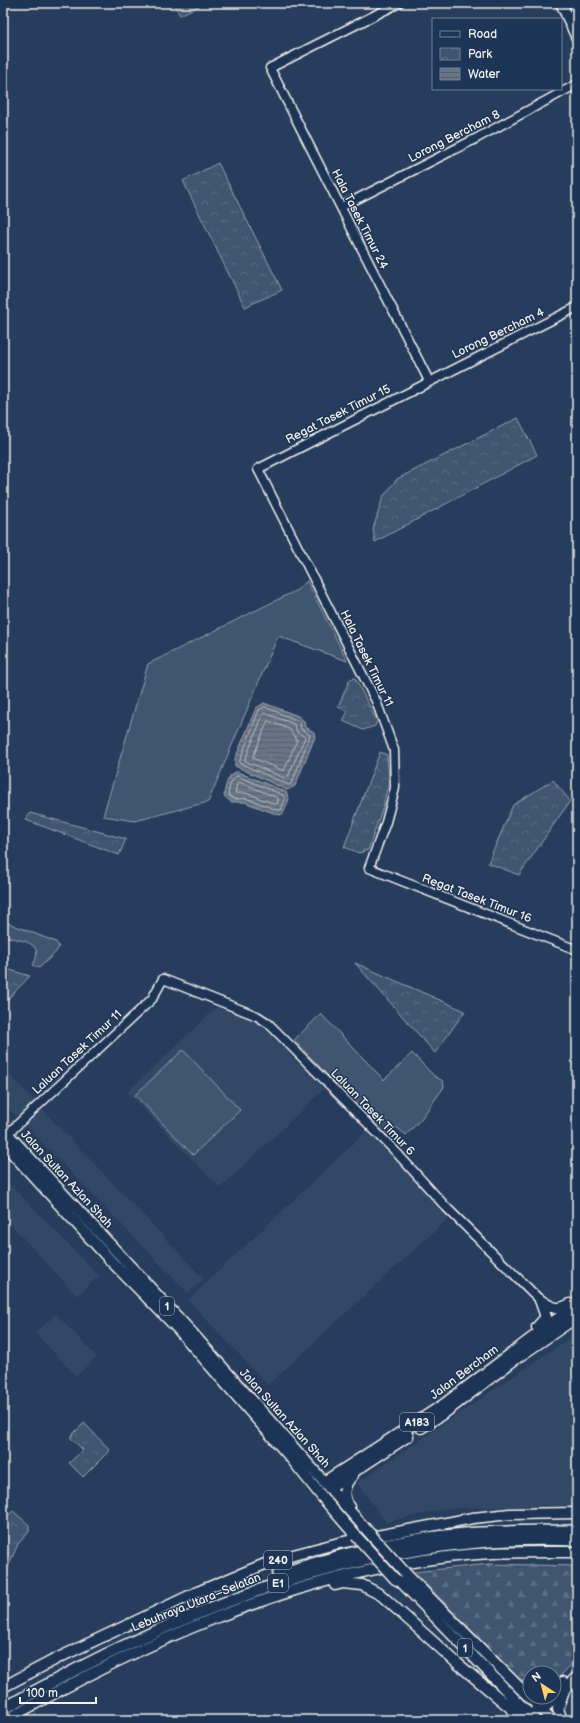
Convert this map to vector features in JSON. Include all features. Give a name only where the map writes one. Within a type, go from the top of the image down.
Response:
[{"type":"highway","name":"Lebuhraya Utara–Selatan","points":[[3,1700],[130,1635],[256,1583],[296,1569],[397,1544],[442,1537],[465,1534],[577,1531]]},
{"type":"highway","name":"Lebuhraya Utara–Selatan","points":[[3,1709],[51,1682],[132,1642],[257,1590],[296,1577],[402,1551],[436,1545],[520,1540],[577,1540]]},
{"type":"main road","points":[[561,3],[577,38]]},
{"type":"main road","points":[[565,3],[577,25]]},
{"type":"main road","name":"Jalan Sultan Azlan Shah","points":[[4,1136],[194,1335],[325,1485],[355,1517],[360,1532]]},
{"type":"main road","name":"Jalan Sultan Azlan Shah","points":[[4,1136],[111,1261],[177,1328],[307,1478],[405,1579],[535,1720]]},
{"type":"main road","points":[[540,1300],[551,1307],[559,1309],[577,1299]]},
{"type":"main road","points":[[507,1356],[514,1346],[543,1322],[546,1317],[540,1300]]},
{"type":"main road","name":"Jalan Bercham","points":[[325,1485],[344,1469],[443,1405],[577,1304]]},
{"type":"main road","points":[[566,1312],[577,1307]]},
{"type":"main road","points":[[544,1311],[557,1318],[567,1319],[577,1312]]},
{"type":"main road","name":"Jalan Bercham","points":[[325,1485],[405,1438],[447,1411],[514,1360],[577,1317]]},
{"type":"main road","points":[[355,1517],[345,1500],[345,1486],[349,1479],[403,1442],[405,1438]]},
{"type":"main road","points":[[295,1450],[324,1472],[330,1474],[344,1469]]},
{"type":"main road","points":[[307,1478],[317,1486],[325,1485],[326,1496],[360,1532]]},
{"type":"main road","name":"240","points":[[3,1687],[58,1658],[195,1593],[265,1564],[340,1543],[473,1518],[510,1514],[577,1513]]},
{"type":"main road","points":[[6,1720],[77,1681],[202,1623],[311,1585],[370,1571],[446,1557],[484,1554],[577,1552]]},
{"type":"main road","points":[[484,1554],[577,1559]]},
{"type":"main road","name":"Jalan Sultan Azlan Shah","points":[[405,1579],[512,1680],[544,1715]]},
{"type":"main road","points":[[271,1598],[343,1583],[362,1585],[373,1590],[399,1610],[457,1663],[525,1720]]},
{"type":"main road","points":[[562,1685],[577,1669]]},
{"type":"main road","points":[[562,1686],[577,1678]]},
{"type":"main road","points":[[512,1680],[522,1686]]},
{"type":"main road","points":[[517,1700],[544,1715]]},
{"type":"main road","points":[[544,1715],[546,1705]]},
{"type":"main road","points":[[544,1715],[550,1705]]},
{"type":"main road","points":[[558,1705],[562,1720]]},
{"type":"street","name":"Hala Tasek Timur 24","points":[[397,4],[270,68],[429,381]]},
{"type":"street","name":"Lorong Bercham 8","points":[[341,207],[476,138],[577,84]]},
{"type":"street","name":"Lorong Bercham 4","points":[[429,381],[577,307]]},
{"type":"street","name":"Regat Tasek Timur 15","points":[[258,469],[429,381]]},
{"type":"street","name":"Hala Tasek Timur 11","points":[[258,469],[376,701],[394,750],[395,788],[386,822],[369,868]]},
{"type":"street","name":"Regat Tasek Timur 16","points":[[369,868],[577,950]]},
{"type":"street","name":"Laluan Tasek Timur 11","points":[[4,1136],[152,999],[163,979]]},
{"type":"street","name":"Laluan Tasek Timur 6","points":[[163,979],[257,1016],[268,1023],[396,1152],[445,1206],[540,1300]]},
{"type":"shaded area","points":[[217,1007],[258,1022],[324,1089],[220,1188],[127,1092]]},
{"type":"shaded area","points":[[3,1068],[204,1279],[188,1293],[3,1102]]},
{"type":"shaded area","points":[[372,1126],[452,1215],[268,1385],[188,1300]]},
{"type":"shaded area","points":[[3,1177],[99,1276],[77,1296],[3,1216]]},
{"type":"shaded area","points":[[56,1314],[97,1357],[76,1376],[35,1333]]},
{"type":"shaded area","points":[[577,1333],[577,1506],[448,1508],[386,1522],[357,1483]]},
{"type":"green space","points":[[173,3],[205,3],[180,15]]},
{"type":"green space","points":[[218,163],[282,290],[245,307],[183,181]]},
{"type":"green space","points":[[518,418],[537,455],[375,542],[373,529],[383,497],[397,479]]},
{"type":"green space","points":[[307,581],[347,661],[278,636],[208,802],[135,821],[103,816],[148,664],[297,590]]},
{"type":"green space","points":[[355,678],[377,721],[375,726],[363,730],[343,721],[348,711],[338,707],[350,679]]},
{"type":"green space","points":[[380,752],[387,755],[389,780],[383,807],[368,850],[359,853],[344,847]]},
{"type":"green space","points":[[553,780],[570,801],[519,875],[488,863],[513,805]]},
{"type":"green space","points":[[30,813],[126,839],[119,855],[26,820]]},
{"type":"green space","points":[[3,921],[56,942],[59,947],[56,952],[39,968],[33,965],[36,957],[36,951],[30,943],[3,936]]},
{"type":"green space","points":[[355,963],[465,1011],[435,1053]]},
{"type":"green space","points":[[3,968],[30,976],[3,1004]]},
{"type":"green space","points":[[321,1014],[384,1080],[412,1053],[434,1076],[443,1081],[444,1087],[421,1119],[406,1135],[396,1127],[386,1137],[294,1040]]},
{"type":"green space","points":[[183,1050],[240,1110],[193,1155],[135,1095]]},
{"type":"green space","points":[[84,1423],[110,1450],[83,1477],[69,1463],[83,1450],[70,1437]]},
{"type":"green space","points":[[13,1511],[29,1525],[29,1532],[18,1544],[3,1579],[3,1520]]},
{"type":"green space","points":[[489,1564],[577,1566],[577,1659],[562,1674],[562,1665],[522,1665],[522,1680],[517,1677],[414,1572]]},
{"type":"water","points":[[264,703],[298,716],[305,722],[304,726],[314,732],[315,737],[295,786],[287,790],[235,766],[235,759],[256,708]]},
{"type":"water","points":[[234,772],[238,772],[286,792],[289,799],[284,812],[281,815],[244,802],[231,802],[224,796],[227,783]]}]
